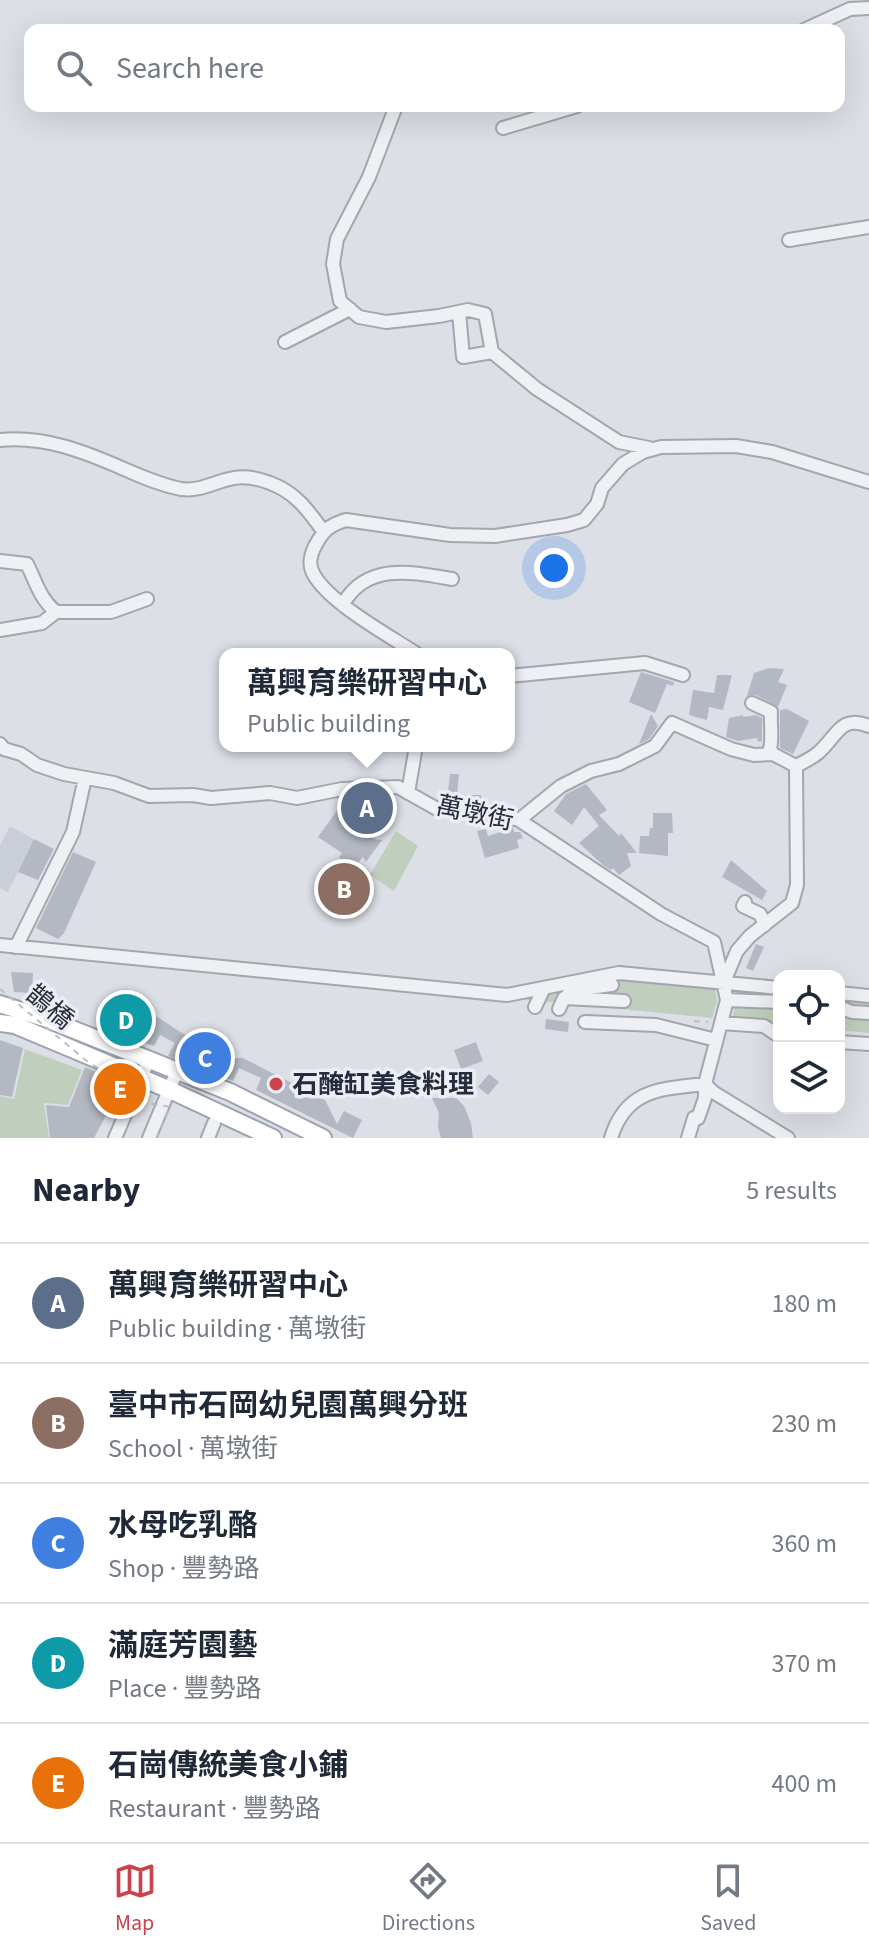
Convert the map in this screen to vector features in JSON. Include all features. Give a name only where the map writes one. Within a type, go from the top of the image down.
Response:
[{"type":"main road","points":[[3,1002],[230,1092],[323,1138]]},
{"type":"main road","points":[[0,1023],[15,1025],[170,1090],[273,1138]]},
{"type":"street","points":[[817,24],[850,9],[869,8]]},
{"type":"street","points":[[394,112],[369,177],[337,239],[333,264],[340,301],[359,317],[386,322],[468,310],[485,314],[492,352],[537,389],[619,442],[652,449]]},
{"type":"street","points":[[503,128],[557,112]]},
{"type":"street","points":[[789,240],[869,227]]},
{"type":"street","points":[[285,342],[350,309]]},
{"type":"street","points":[[459,312],[463,357],[492,352]]},
{"type":"street","points":[[0,440],[26,438],[50,442],[101,459],[157,484],[186,489],[226,478],[249,476],[273,484],[301,500],[323,531]]},
{"type":"street","points":[[408,648],[343,604],[313,574],[310,558],[323,531],[332,524],[346,520],[450,535],[495,536],[567,525],[584,520],[597,504],[602,488],[623,464],[652,449],[696,445],[736,446],[772,452],[869,482]]},
{"type":"street","points":[[0,561],[27,564],[38,591],[56,612]]},
{"type":"street","points":[[343,604],[357,587],[379,574],[397,570],[452,579]]},
{"type":"street","points":[[0,630],[42,623],[56,612],[111,612],[147,599]]},
{"type":"street","points":[[515,675],[645,663],[683,675]]},
{"type":"street","points":[[752,703],[771,712],[770,749],[773,754]]},
{"type":"street","points":[[796,766],[816,755],[843,725],[860,722],[869,726]]},
{"type":"street","points":[[519,820],[561,786],[591,771],[619,764],[655,746],[672,723],[731,749],[754,755],[773,754],[796,766]]},
{"type":"street","name":"萬墩街","points":[[0,744],[37,765],[114,783],[149,796],[193,795],[211,798],[270,793],[297,798],[342,789],[398,787],[437,809],[495,814],[519,820],[661,914],[737,951]]},
{"type":"street","points":[[408,793],[415,752]]},
{"type":"street","points":[[723,983],[737,951],[750,936],[792,903],[797,885],[796,766]]},
{"type":"street","points":[[16,947],[73,832],[85,778]]},
{"type":"street","points":[[745,902],[743,906],[760,914],[765,925]]},
{"type":"street","points":[[688,1138],[705,1098],[705,1084],[727,1000],[714,942]]},
{"type":"street","points":[[0,945],[507,995],[619,973],[773,987]]},
{"type":"street","points":[[612,985],[572,990],[562,1004],[624,1001]]},
{"type":"street","points":[[535,1007],[544,988]]},
{"type":"street","points":[[845,994],[869,996]]},
{"type":"street","points":[[727,1000],[773,1002]]},
{"type":"street","points":[[845,1009],[869,1013]]},
{"type":"street","points":[[585,1022],[656,1025],[716,1040]]},
{"type":"street","points":[[721,1023],[764,1026],[773,1032]]},
{"type":"street","points":[[845,1042],[869,1044]]},
{"type":"street","points":[[115,1138],[149,1059]]},
{"type":"street","points":[[149,1138],[177,1071]]},
{"type":"street","points":[[611,1138],[618,1116],[637,1099],[665,1088],[705,1084]]},
{"type":"street","points":[[705,1084],[788,1138]]},
{"type":"street","points":[[208,1138],[214,1123]]},
{"type":"path","name":"鵲橋","points":[[0,989],[88,1062],[126,1086],[141,1102],[170,1107],[157,1138]]},
{"type":"shaded area","points":[[10,826],[34,839],[8,892],[0,888],[0,845]]},
{"type":"shaded area","points":[[354,872],[364,876],[359,886],[372,891],[368,907],[323,896],[321,874],[348,882]]},
{"type":"green space","points":[[396,831],[418,846],[394,891],[370,875]]},
{"type":"green space","points":[[617,978],[715,987],[717,1002],[712,1018],[519,999]]},
{"type":"green space","points":[[738,991],[773,994],[773,1024],[732,1021]]},
{"type":"green space","points":[[845,998],[869,1000],[869,1033],[845,1031]]},
{"type":"green space","points":[[25,1049],[82,1070],[68,1105],[44,1103],[49,1138],[0,1138],[0,1096],[14,1099]]},
{"type":"building","points":[[769,668],[784,669],[778,682],[787,685],[778,707],[756,695],[747,696],[754,673]]},
{"type":"building","points":[[641,672],[674,682],[673,686],[667,684],[655,713],[629,702]]},
{"type":"building","points":[[717,675],[732,675],[723,710],[709,707],[707,720],[689,715],[693,690],[714,693]]},
{"type":"building","points":[[787,709],[809,721],[793,754],[780,748],[780,710]]},
{"type":"building","points":[[651,714],[658,726],[649,739],[639,744]]},
{"type":"building","points":[[743,715],[762,718],[762,741],[758,742],[757,738],[738,741],[726,737],[729,718]]},
{"type":"building","points":[[450,774],[459,774],[457,795],[481,795],[481,804],[447,801]]},
{"type":"building","points":[[586,784],[607,810],[599,815],[619,836],[621,833],[637,853],[627,853],[631,866],[619,875],[579,843],[599,826],[584,807],[572,825],[554,811],[566,794]]},
{"type":"building","points":[[349,798],[383,798],[390,802],[377,820],[381,828],[373,839],[382,840],[366,862],[363,857],[353,868],[349,868],[339,857],[342,853],[318,837]]},
{"type":"building","points":[[653,813],[672,813],[673,833],[668,833],[668,856],[639,853],[640,836],[649,836],[650,828],[653,828]]},
{"type":"building","points":[[513,828],[523,838],[517,840],[519,848],[485,858],[477,831],[486,829],[488,836]]},
{"type":"building","points":[[34,839],[54,849],[38,880],[18,872]]},
{"type":"building","points":[[73,852],[96,862],[64,933],[58,939],[36,928]]},
{"type":"building","points":[[731,860],[767,891],[762,900],[722,877]]},
{"type":"building","points":[[756,944],[764,947],[753,971],[746,968]]},
{"type":"building","points":[[11,972],[33,973],[32,993],[14,992]]},
{"type":"building","points":[[127,1002],[190,1038],[233,1058],[243,1058],[325,1100],[337,1124],[344,1111],[362,1120],[353,1138],[256,1090],[261,1078],[239,1068],[233,1081],[168,1056],[175,1043],[160,1035],[154,1046],[101,1026],[109,1011],[120,1016]]},
{"type":"building","points":[[546,1019],[569,1022],[568,1032],[545,1029]]},
{"type":"building","points":[[0,1040],[23,1048],[12,1097],[0,1095]]},
{"type":"building","points":[[476,1042],[483,1061],[461,1069],[454,1050]]},
{"type":"building","points":[[85,1067],[126,1089],[117,1110],[109,1110],[94,1138],[50,1138],[46,1105],[69,1107]]},
{"type":"building","points":[[489,1074],[499,1082],[488,1095],[478,1087]]},
{"type":"building","points":[[432,1098],[456,1098],[464,1106],[473,1138],[441,1138],[439,1113]]},
{"type":"place","name":"萬興育樂研習中心","points":[[367,808]]},
{"type":"place","name":"臺中市石岡幼兒園萬興分班","points":[[344,889]]},
{"type":"place","name":"滿庭芳園藝","points":[[126,1020]]},
{"type":"place","name":"水母吃乳酪","points":[[205,1058]]},
{"type":"place","name":"石醃缸美食料理","points":[[276,1084]]},
{"type":"place","name":"石崗傳統美食小鋪","points":[[120,1089]]}]
